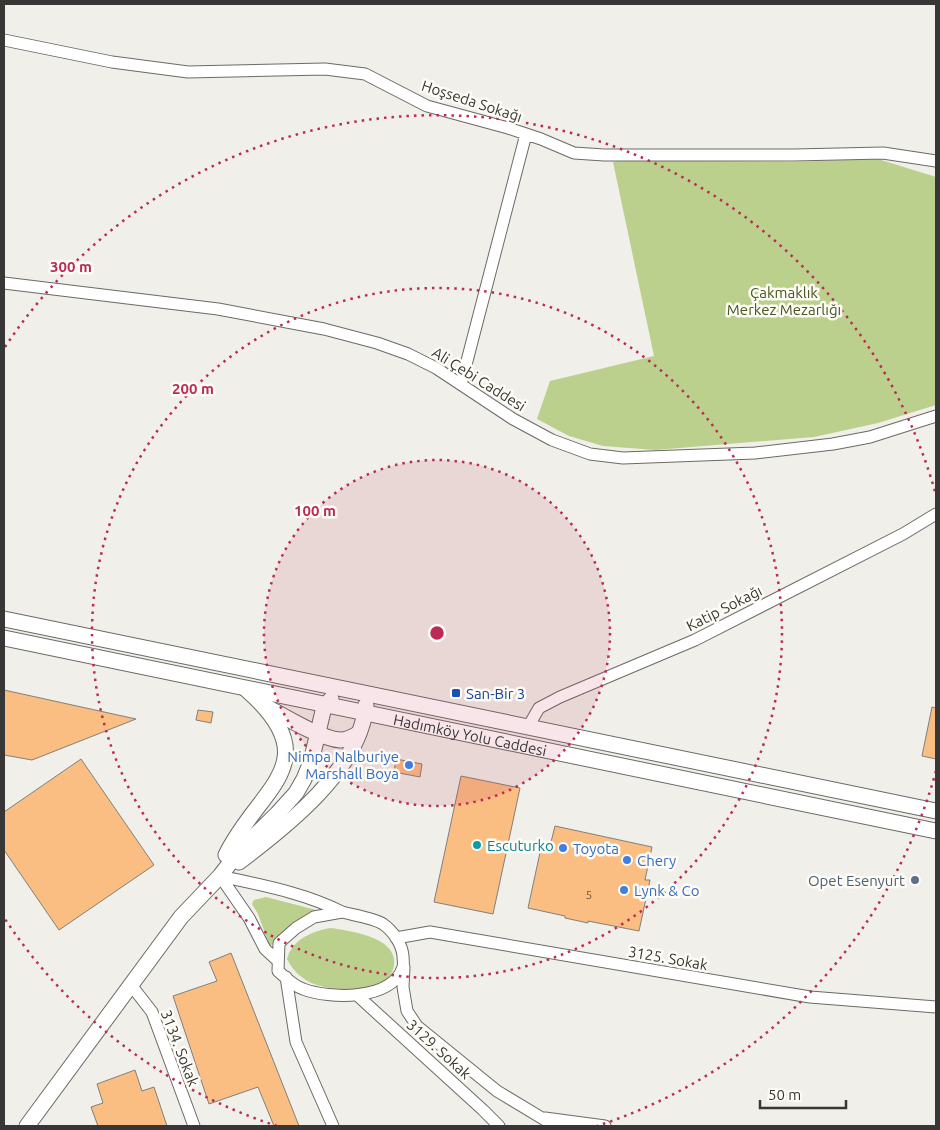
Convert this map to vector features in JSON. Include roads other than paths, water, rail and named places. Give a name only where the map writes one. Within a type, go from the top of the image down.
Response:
[{"type":"main road","name":"Hadımköy Yolu Caddesi","points":[[4,619],[936,811]]},
{"type":"main road","name":"Hadımköy Yolu Caddesi","points":[[4,638],[936,831]]},
{"type":"main road","points":[[245,688],[264,705],[318,733],[340,740],[354,737],[359,733]]},
{"type":"main road","points":[[27,1126],[180,917],[220,876],[241,849],[296,793],[311,762],[326,706],[338,694],[349,691]]},
{"type":"main road","points":[[220,876],[262,845],[308,804],[337,771],[359,733],[365,714],[364,694]]},
{"type":"main road","points":[[220,876],[222,863],[230,849],[273,788],[284,765],[285,741],[264,705]]},
{"type":"street","name":"Hoşseda Sokağı","points":[[4,40],[112,62],[188,72],[325,69],[365,74],[427,106],[526,134],[574,153],[604,155],[883,153],[936,160]]},
{"type":"street","points":[[461,384],[526,134]]},
{"type":"street","name":"Ali Çebi Caddesi","points":[[4,283],[218,309],[324,329],[378,343],[408,354],[436,368],[513,419],[552,440],[590,454],[623,458],[755,453],[833,444],[870,437],[936,416]]},
{"type":"street","name":"Katip Sokağı","points":[[528,727],[539,708],[560,697],[695,640],[903,534],[936,514]]},
{"type":"street","points":[[220,876],[324,902],[342,912],[383,924],[396,938],[402,949],[404,967],[403,987],[407,1011],[417,1026],[497,1091],[555,1126]]},
{"type":"street","points":[[220,876],[249,918],[265,949],[278,961]]},
{"type":"street","points":[[342,912],[314,917],[296,928],[279,943],[278,971],[301,989],[322,994],[358,996],[376,991],[393,983],[404,967]]},
{"type":"street","name":"3125. Sokak","points":[[396,938],[430,932],[810,997],[936,1007]]},
{"type":"street","points":[[286,977],[296,1042],[333,1126]]},
{"type":"street","name":"3134. Sokak","points":[[131,985],[152,1012],[194,1126]]},
{"type":"street","name":"3129. Sokak","points":[[358,996],[499,1126]]},
{"type":"street","points":[[536,1116],[605,1126]]},
{"type":"place","name":"San-Bir 3","points":[[456,693]]},
{"type":"place","name":"Nimpa Nalburiye Marshall Boya","points":[[409,765]]},
{"type":"place","name":"Escuturko","points":[[477,845]]},
{"type":"place","name":"Toyota","points":[[563,848]]},
{"type":"place","name":"Chery","points":[[627,860]]},
{"type":"place","name":"Opet Esenyurt","points":[[915,880]]},
{"type":"place","name":"Lynk & Co","points":[[624,890]]},
{"type":"park label","name":"Çakmaklık Merkez Mezarlığı","points":[[784,300]]}]
